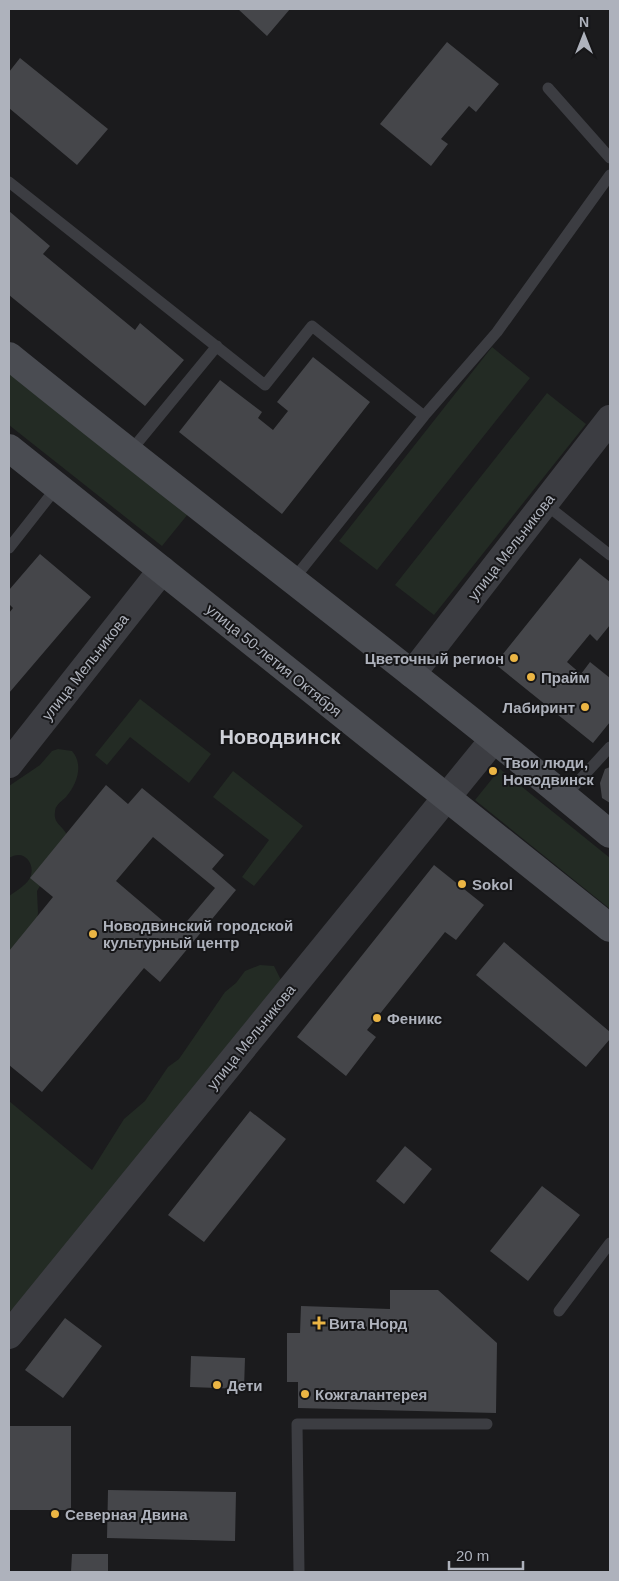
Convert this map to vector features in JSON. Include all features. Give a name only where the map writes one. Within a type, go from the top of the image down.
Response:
[{"type":"main road","points":[[9,356],[129,453],[494,739],[610,834]]},
{"type":"main road","name":"улица 50-летия Октября","points":[[9,448],[610,928]]},
{"type":"street","name":"улица Мельникова","points":[[412,674],[610,420]]},
{"type":"street","name":"улица Мельникова","points":[[9,764],[162,570]]},
{"type":"street","name":"улица Мельникова","points":[[9,1336],[494,739]]},
{"type":"lane","points":[[548,88],[610,158]]},
{"type":"lane","points":[[292,580],[424,416],[497,332],[610,175]]},
{"type":"lane","points":[[9,182],[265,385],[312,326],[424,416]]},
{"type":"lane","points":[[129,453],[217,346]]},
{"type":"lane","points":[[9,548],[57,487]]},
{"type":"lane","points":[[545,504],[610,555]]},
{"type":"lane","points":[[565,796],[610,747]]},
{"type":"lane","points":[[559,1311],[610,1243]]},
{"type":"lane","points":[[299,1572],[297,1424],[487,1424]]},
{"type":"shaded area","points":[[492,347],[530,378],[377,570],[339,541]]},
{"type":"shaded area","points":[[9,372],[188,514],[162,546],[9,425]]},
{"type":"shaded area","points":[[547,393],[586,424],[434,615],[395,585]]},
{"type":"shaded area","points":[[140,699],[211,754],[189,783],[130,737],[107,765],[95,755]]},
{"type":"shaded area","points":[[58,749],[72,751],[78,762],[76,780],[66,797],[57,805],[55,810],[57,823],[68,838],[37,891],[38,913],[34,934],[9,954],[9,896],[28,881],[32,870],[29,860],[25,857],[15,855],[9,858],[9,786],[40,765],[52,751]]},
{"type":"shaded area","points":[[500,769],[610,858],[610,909],[475,800]]},
{"type":"shaded area","points":[[233,771],[303,826],[254,886],[242,877],[269,840],[213,797]]},
{"type":"shaded area","points":[[260,965],[274,966],[281,980],[18,1304],[9,1312],[9,1101],[92,1170],[124,1119],[145,1101],[168,1067],[179,1059],[225,992],[236,983],[245,971]]},
{"type":"building","points":[[238,9],[290,9],[267,36]]},
{"type":"building","points":[[447,42],[499,84],[476,112],[469,106],[441,139],[448,144],[431,166],[380,124]]},
{"type":"building","points":[[20,58],[108,129],[77,165],[9,108],[9,72]]},
{"type":"building","points":[[9,211],[50,246],[43,254],[135,330],[140,323],[184,360],[145,406],[9,295]]},
{"type":"building","points":[[313,357],[370,402],[282,514],[179,432],[220,380],[262,412],[258,418],[273,430],[288,411],[277,402]]},
{"type":"building","points":[[40,554],[91,597],[9,693],[9,613],[13,608],[9,604],[9,590]]},
{"type":"building","points":[[580,558],[610,582],[610,625],[597,641],[590,634],[567,662],[581,674],[590,662],[610,678],[610,722],[593,743],[495,664]]},
{"type":"building","points":[[610,767],[610,803],[602,798],[600,783],[605,769]]},
{"type":"building","name":"Новодвинский городской культурный центр","points":[[106,785],[128,804],[142,788],[224,855],[212,869],[236,890],[160,982],[144,968],[42,1092],[9,1065],[9,951],[53,897],[30,878]],"holes":[[[153,837],[215,888],[177,933],[116,881]]]},
{"type":"building","points":[[434,865],[484,905],[456,940],[445,932],[367,1030],[376,1037],[346,1076],[297,1037]]},
{"type":"building","points":[[504,942],[610,1032],[610,1039],[586,1067],[476,975]]},
{"type":"building","points":[[250,1111],[286,1139],[204,1242],[168,1215]]},
{"type":"building","points":[[405,1146],[432,1169],[404,1204],[376,1181]]},
{"type":"building","points":[[542,1186],[580,1215],[528,1281],[490,1251]]},
{"type":"building","points":[[390,1290],[438,1290],[497,1343],[496,1413],[298,1408],[298,1382],[287,1382],[287,1333],[300,1333],[301,1306],[390,1309]]},
{"type":"building","points":[[65,1318],[102,1346],[63,1398],[25,1370]]},
{"type":"building","points":[[191,1356],[245,1358],[244,1389],[190,1387]]},
{"type":"building","points":[[9,1426],[71,1426],[71,1510],[9,1510]]},
{"type":"building","points":[[108,1490],[236,1492],[235,1541],[107,1538]]},
{"type":"building","points":[[72,1554],[108,1554],[108,1572],[71,1572]]},
{"type":"place","name":"Цветочный регион","points":[[514,658]]},
{"type":"place","name":"Прайм","points":[[531,677]]},
{"type":"place","name":"Лабиринт","points":[[585,707]]},
{"type":"place","name":"Твои люди, Новодвинск","points":[[493,771]]},
{"type":"place","name":"Sokol","points":[[462,884]]},
{"type":"place","name":"Новодвинский городской культурный центр","points":[[93,934]]},
{"type":"place","name":"Феникс","points":[[377,1018]]},
{"type":"place","name":"Вита Норд","points":[[319,1323]]},
{"type":"place","name":"Дети","points":[[217,1385]]},
{"type":"place","name":"Кожгалантерея","points":[[305,1394]]},
{"type":"place","name":"Северная Двина","points":[[55,1514]]},
{"type":"district","name":"Новодвинск","points":[[280,737]]}]
